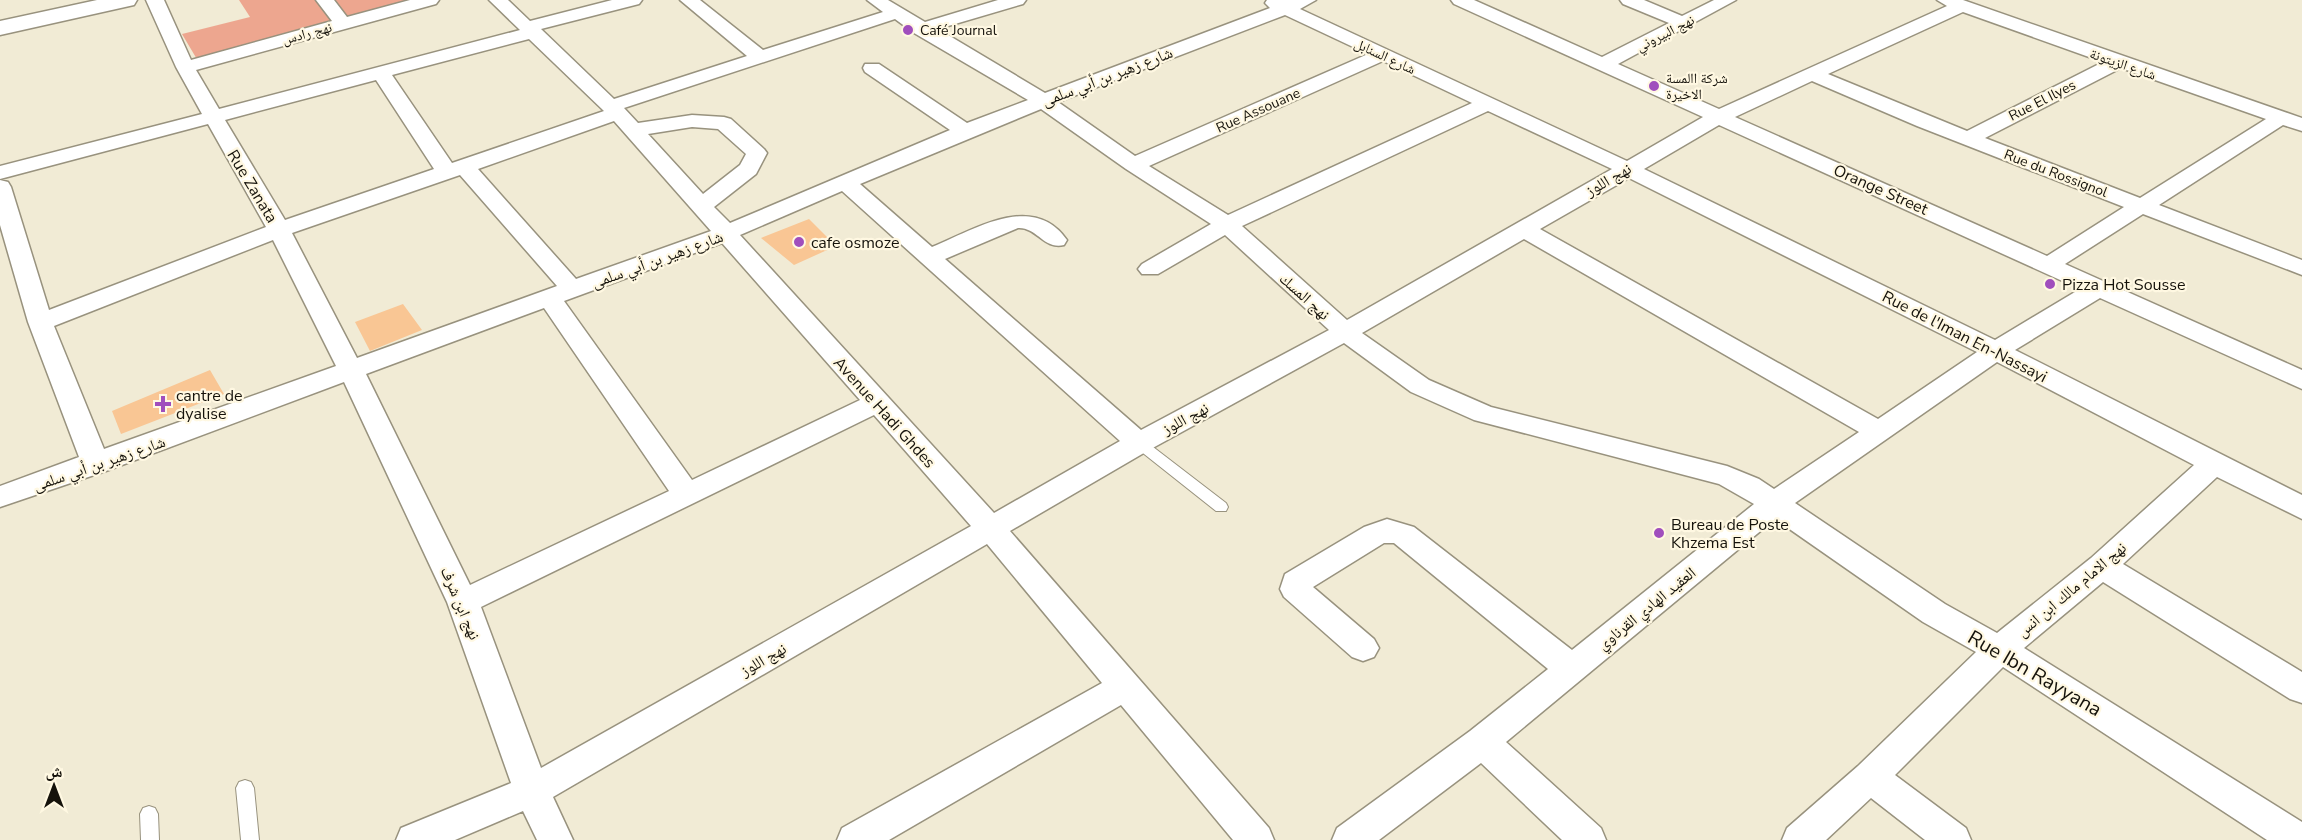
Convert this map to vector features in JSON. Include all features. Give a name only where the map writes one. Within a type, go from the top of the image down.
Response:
[{"type":"street","points":[[0,28],[126,0]]},
{"type":"street","name":"Rue Zanata","points":[[155,0],[185,67],[279,230],[352,372]]},
{"type":"street","points":[[325,0],[343,24]]},
{"type":"street","name":"نهج رادس","points":[[185,67],[430,0]]},
{"type":"street","name":"Avenue Hadi Ghdes","points":[[498,0],[620,116],[992,530],[1256,840]]},
{"type":"street","points":[[0,173],[382,74],[633,0]]},
{"type":"street","points":[[689,0],[760,57]]},
{"type":"street","name":"نهج المسك","points":[[876,0],[920,29],[1042,100],[1133,165],[1227,224],[1345,332],[1420,386],[1483,414],[1727,476],[1776,502]]},
{"type":"street","points":[[920,29],[1017,0]]},
{"type":"street","name":"شارع زهير بن أبي سلمى","points":[[0,497],[352,372],[724,234],[965,131],[1276,4],[1307,0]]},
{"type":"street","name":"Orange Street","points":[[1460,0],[2302,380]]},
{"type":"street","points":[[1629,0],[1684,23]]},
{"type":"street","name":"نهج البيروني","points":[[1603,64],[1727,0]]},
{"type":"street","name":"شارع الزيتونة","points":[[1953,3],[2292,122]]},
{"type":"street","name":"نهج اللوز","points":[[414,840],[532,790],[992,530],[1139,443],[1345,332],[1626,168],[1720,116],[1812,74],[1953,3]]},
{"type":"street","name":"شارع السنابل","points":[[1276,4],[1626,168]]},
{"type":"street","points":[[40,322],[279,230],[454,168],[620,116],[760,57],[896,13]]},
{"type":"street","name":"Rue Assouane","points":[[1133,165],[1383,55]]},
{"type":"street","name":"Rue El Ilyes","points":[[1968,139],[2117,62]]},
{"type":"street","points":[[872,68],[965,131]]},
{"type":"street","points":[[382,74],[454,168],[562,294],[687,495]]},
{"type":"street","name":"Rue du Rossignol","points":[[1812,74],[1968,139],[2302,268]]},
{"type":"street","points":[[1150,269],[1227,224],[1486,104]]},
{"type":"street","points":[[620,116],[724,123],[757,153],[748,169],[700,207]]},
{"type":"street","points":[[2048,265],[2140,206],[2292,122]]},
{"type":"street","name":"Rue de l'Iman En-Nassayi","points":[[1626,168],[1996,351],[2302,508]]},
{"type":"street","points":[[846,183],[1139,443]]},
{"type":"street","points":[[0,187],[40,322],[96,464]]},
{"type":"street","points":[[929,256],[1013,222],[1025,220],[1035,222],[1056,240]]},
{"type":"street","points":[[1522,229],[1878,430]]},
{"type":"street","name":"العقيد الهادي القرناوي","points":[[1350,840],[1482,742],[1776,502],[1996,351],[2099,288]]},
{"type":"street","name":"نهج ابن شرف","points":[[352,372],[463,602],[532,790],[555,840]]},
{"type":"street","points":[[463,602],[878,403]]},
{"type":"street","name":"نهج الامام مالك ابن انس","points":[[1800,840],[1870,777],[2000,649],[2102,566],[2213,464]]},
{"type":"street","name":"Rue Ibn Rayyana","points":[[1776,502],[1934,612],[2058,684],[2298,840]]},
{"type":"street","points":[[1363,648],[1295,589],[1296,582],[1374,535],[1388,530],[1404,535],[1572,669]]},
{"type":"street","points":[[2102,566],[2302,689]]},
{"type":"street","points":[[855,840],[1124,687]]},
{"type":"street","points":[[1482,742],[1588,840]]},
{"type":"street","points":[[1870,777],[1953,840]]},
{"type":"lane","points":[[1139,443],[1221,507]]},
{"type":"lane","points":[[246,788],[250,840]]},
{"type":"lane","points":[[149,814],[150,840]]},
{"type":"shaded area","points":[[239,0],[425,0],[198,61],[182,34],[250,17]]},
{"type":"building","name":"cafe osmoze","points":[[809,219],[836,246],[794,265],[761,238]]},
{"type":"building","points":[[403,304],[422,330],[370,351],[355,322]]},
{"type":"building","points":[[210,370],[224,394],[121,434],[112,411]]},
{"type":"place","name":"Café Journal","points":[[908,30]]},
{"type":"place","name":"شركة االمسة الاخيرة","points":[[1654,86]]},
{"type":"place","name":"cafe osmoze","points":[[799,242]]},
{"type":"place","name":"Pizza Hot Sousse","points":[[2050,284]]},
{"type":"place","name":"cantre de dyalise","points":[[163,404]]},
{"type":"place","name":"Bureau de Poste Khzema Est","points":[[1659,533]]}]
